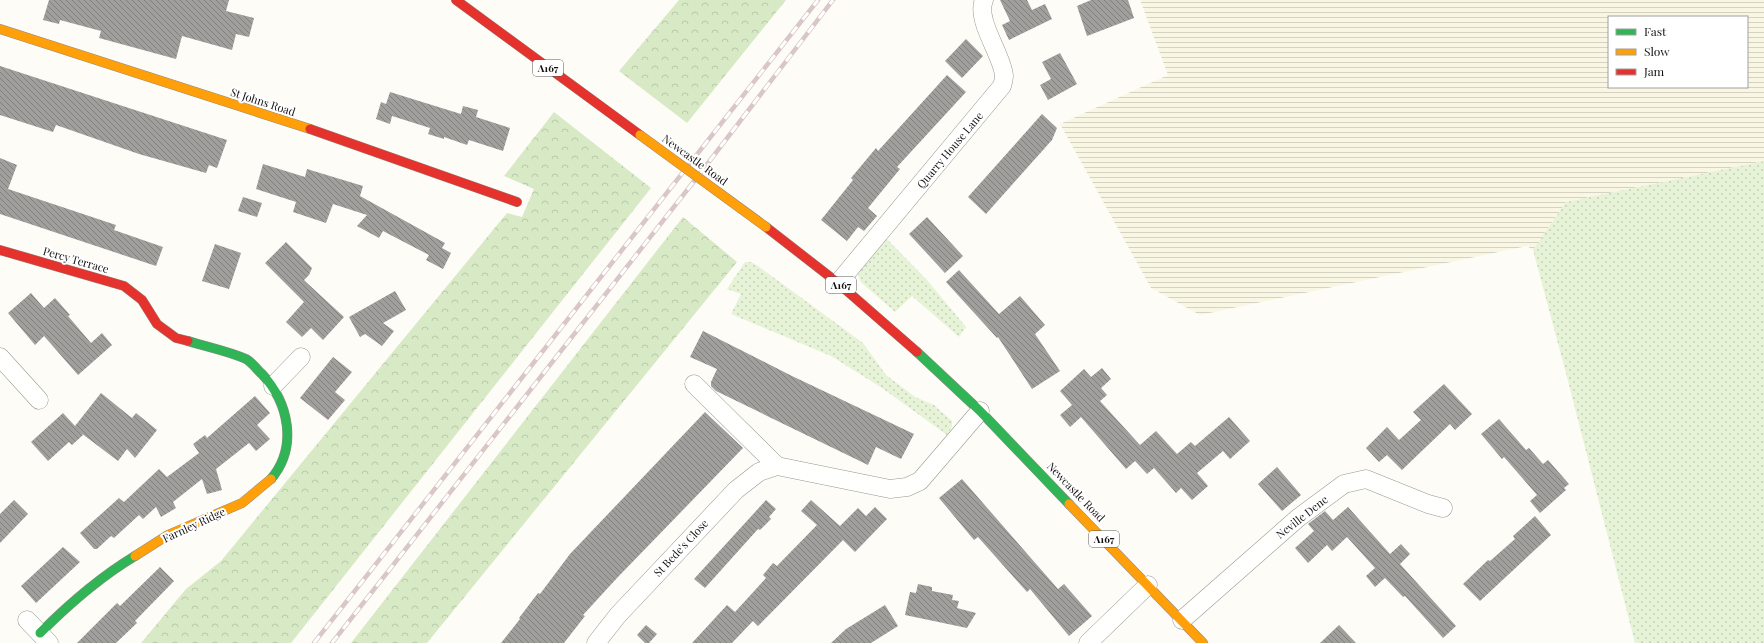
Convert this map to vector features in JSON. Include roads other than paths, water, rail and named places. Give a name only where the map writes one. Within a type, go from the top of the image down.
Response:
[{"type":"main road","name":"Newcastle Road","points":[[456,0],[766,227],[838,283],[913,348],[980,411],[1203,643]]},
{"type":"main road","name":"St Johns Road","points":[[0,29],[312,130],[517,202]]},
{"type":"main road","name":"Percy Terrace","points":[[0,250],[124,286],[142,300]]},
{"type":"main road","name":"Farnley Ridge","points":[[45,638],[72,602],[118,566],[168,535],[242,503],[268,483],[278,470],[284,452],[288,430],[284,409],[273,386],[248,360],[224,351],[176,338],[157,324],[142,300]]},
{"type":"street","name":"Quarry House Lane","points":[[838,283],[1002,86],[1004,76],[984,21],[982,4],[984,0]]},
{"type":"street","points":[[0,357],[39,400]]},
{"type":"street","points":[[273,386],[301,357]]},
{"type":"street","points":[[694,384],[777,466],[890,489],[907,487],[920,481],[980,411]]},
{"type":"street","name":"St Bede's Close","points":[[596,643],[618,615],[736,490],[759,472],[777,466]]},
{"type":"street","name":"Neville Dene","points":[[1182,620],[1298,518],[1344,484],[1366,479],[1428,504],[1443,508]]},
{"type":"street","points":[[1088,643],[1148,585]]},
{"type":"street","name":"Farnley Ridge","points":[[27,620],[45,638]]},
{"type":"railway","points":[[314,643],[818,0]]},
{"type":"railway","points":[[332,643],[695,180],[833,0]]}]
